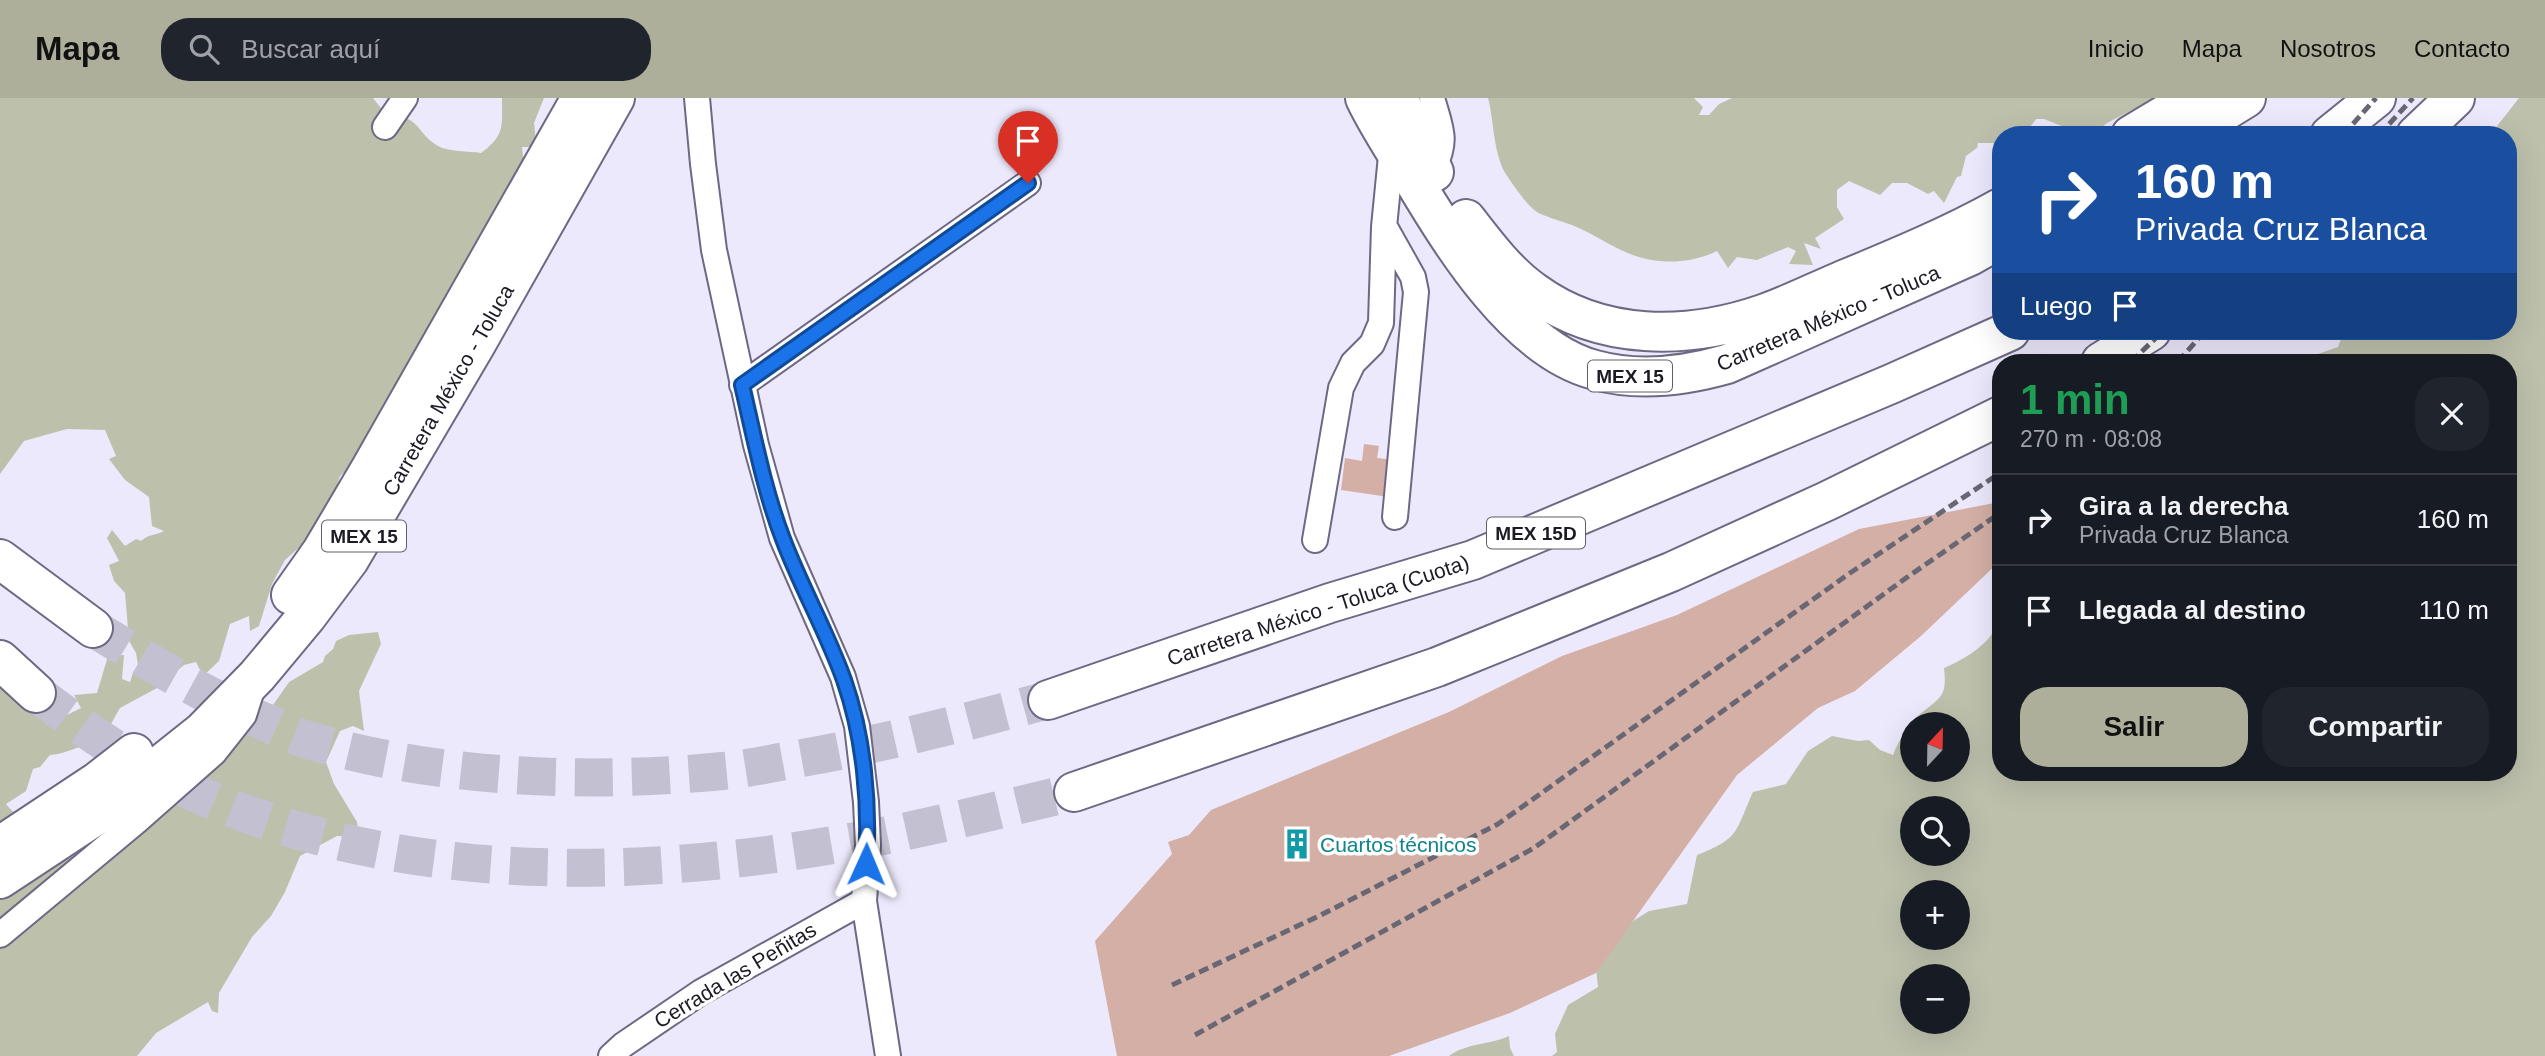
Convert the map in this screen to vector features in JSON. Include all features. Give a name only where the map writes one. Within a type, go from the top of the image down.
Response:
[{"type":"main road","name":"Carretera México - Toluca","points":[[0,846],[99,781],[163,731],[207,693],[252,646],[281,610],[323,551],[581,98]]},
{"type":"main road","name":"Carretera México - Toluca","points":[[0,879],[100,813],[202,732],[257,676],[349,560],[476,344],[615,98]]},
{"type":"main road","name":"Carretera México - Toluca","points":[[1364,98],[1451,243],[1482,282],[1519,322],[1557,354],[1595,370],[1653,377],[1702,371],[1727,364],[1970,256],[1992,244]]},
{"type":"main road","name":"Carretera México - Toluca","points":[[1398,98],[1446,193],[1491,252],[1534,292],[1581,318],[1620,330],[1689,330],[1723,326],[1763,314],[1992,212]]},
{"type":"main road","points":[[2146,126],[2193,98]]},
{"type":"main road","points":[[2201,126],[2246,98]]},
{"type":"main road","points":[[2341,126],[2376,98]]},
{"type":"main road","points":[[2425,126],[2455,98]]},
{"type":"main road","name":"Carretera México - Toluca (Cuota)","points":[[1048,700],[1330,603],[1474,560],[1992,339]]},
{"type":"main road","points":[[2114,354],[2136,340]]},
{"type":"main road","points":[[1074,792],[1437,667],[1695,561],[1827,501],[1992,420]]},
{"type":"main road","points":[[0,559],[93,628]]},
{"type":"main road","points":[[0,660],[36,693]]},
{"type":"street","points":[[385,127],[405,98]]},
{"type":"street","points":[[697,98],[714,250],[756,445],[782,538],[843,677],[858,726],[867,834],[864,901],[887,1056]]},
{"type":"street","points":[[1432,98],[1443,139],[1442,150],[1433,170]]},
{"type":"street","points":[[1315,540],[1341,388],[1353,363],[1372,344],[1381,323],[1384,227],[1392,146]]},
{"type":"street","points":[[742,385],[1028,183]]},
{"type":"street","points":[[1384,227],[1413,277],[1416,292],[1395,516]]},
{"type":"street","points":[[0,935],[137,821],[214,752],[244,715],[257,676]]},
{"type":"street","name":"Cerrada las Peñitas","points":[[611,1056],[652,1024],[701,992],[864,901]]},
{"type":"green space","points":[[0,98],[373,98],[388,117],[412,121],[438,146],[481,153],[494,141],[500,130],[502,98],[544,98],[534,123],[536,142],[530,147],[522,147],[523,157],[535,164],[352,466],[340,476],[324,525],[285,560],[272,584],[259,626],[250,631],[249,616],[230,624],[219,661],[203,676],[196,662],[184,665],[157,688],[120,708],[99,745],[50,755],[40,767],[33,769],[26,791],[6,804],[12,811],[26,815],[0,835],[0,681],[59,719],[81,708],[74,695],[97,693],[108,656],[124,655],[122,679],[130,682],[133,673],[139,671],[136,653],[129,641],[125,593],[114,581],[109,565],[119,561],[107,538],[112,530],[125,546],[136,539],[141,541],[164,531],[152,526],[149,497],[125,480],[109,459],[116,456],[105,430],[67,429],[24,441],[0,474]]},
{"type":"green space","points":[[1488,98],[1694,98],[1703,107],[1699,115],[1709,115],[1719,104],[1732,98],[2155,98],[2103,126],[2062,126],[2044,119],[2036,119],[2030,126],[1992,126],[1992,143],[1978,143],[1977,148],[1966,156],[1961,176],[1957,177],[1944,203],[1934,191],[1928,194],[1907,183],[1892,183],[1880,195],[1849,181],[1837,190],[1837,207],[1844,219],[1815,238],[1821,249],[1804,243],[1813,265],[1789,264],[1796,251],[1788,247],[1757,260],[1737,257],[1728,268],[1717,251],[1685,261],[1641,258],[1579,228],[1536,212],[1504,171],[1498,154]]},
{"type":"green space","points":[[2519,98],[2545,98],[2545,1056],[1552,1056],[1557,1052],[1555,1034],[1568,1005],[1598,987],[1595,959],[1603,940],[1649,911],[1687,904],[1697,855],[1729,838],[1739,825],[1753,792],[1786,784],[1808,751],[1832,736],[1858,741],[1869,740],[1880,750],[1893,755],[1900,740],[1900,782],[1970,782],[1970,712],[1922,712],[1942,695],[1945,684],[1944,668],[1978,648],[1992,634],[1992,781],[2517,781],[2517,354],[2318,354],[2338,347],[2341,340],[2517,340],[2517,126],[2497,126]]},
{"type":"green space","points":[[378,632],[381,644],[359,691],[364,731],[353,726],[340,731],[326,762],[334,784],[357,822],[359,837],[337,836],[300,856],[285,892],[271,916],[252,937],[219,993],[218,1013],[212,1011],[208,1002],[156,1033],[137,1056],[0,1056],[0,898],[54,857],[81,859],[119,812],[198,786],[249,724],[264,718],[289,682],[323,662],[336,641],[349,635]]},
{"type":"green space","points":[[1509,1036],[1514,1056],[1449,1056],[1463,1049]]},
{"type":"building","points":[[1364,444],[1379,446],[1377,458],[1394,460],[1389,497],[1341,490],[1345,458],[1362,461]]},
{"type":"building","points":[[1992,504],[1992,569],[1921,636],[1855,691],[1818,708],[1737,775],[1596,973],[1510,1013],[1389,1056],[1117,1056],[1095,941],[1172,854],[1168,842],[1189,835],[1211,810],[1449,712],[1562,656],[1677,615],[1859,529]]},
{"type":"tunnel","points":[[93,628],[199,690],[302,738],[409,763],[514,775],[620,777],[740,769],[888,740],[1048,700]]},
{"type":"tunnel","points":[[36,693],[116,749],[202,796],[280,825],[360,846],[442,860],[525,866],[608,867],[692,863],[775,854],[856,841],[1074,792]]},
{"type":"railway","points":[[2351,126],[2376,98]]},
{"type":"railway","points":[[2387,126],[2413,98]]},
{"type":"railway","points":[[2139,354],[2154,340]]},
{"type":"railway","points":[[2185,354],[2197,340]]},
{"type":"railway","points":[[1172,985],[1321,915],[1498,824],[1850,573],[1992,478]]},
{"type":"railway","points":[[1195,1035],[1534,848],[1992,519]]},
{"type":"place","name":"Cuartos técnicos","points":[[1297,844]]},
{"type":"route","points":[[866,864],[866,802],[858,726],[843,677],[782,538],[742,385],[1028,183]]}]
